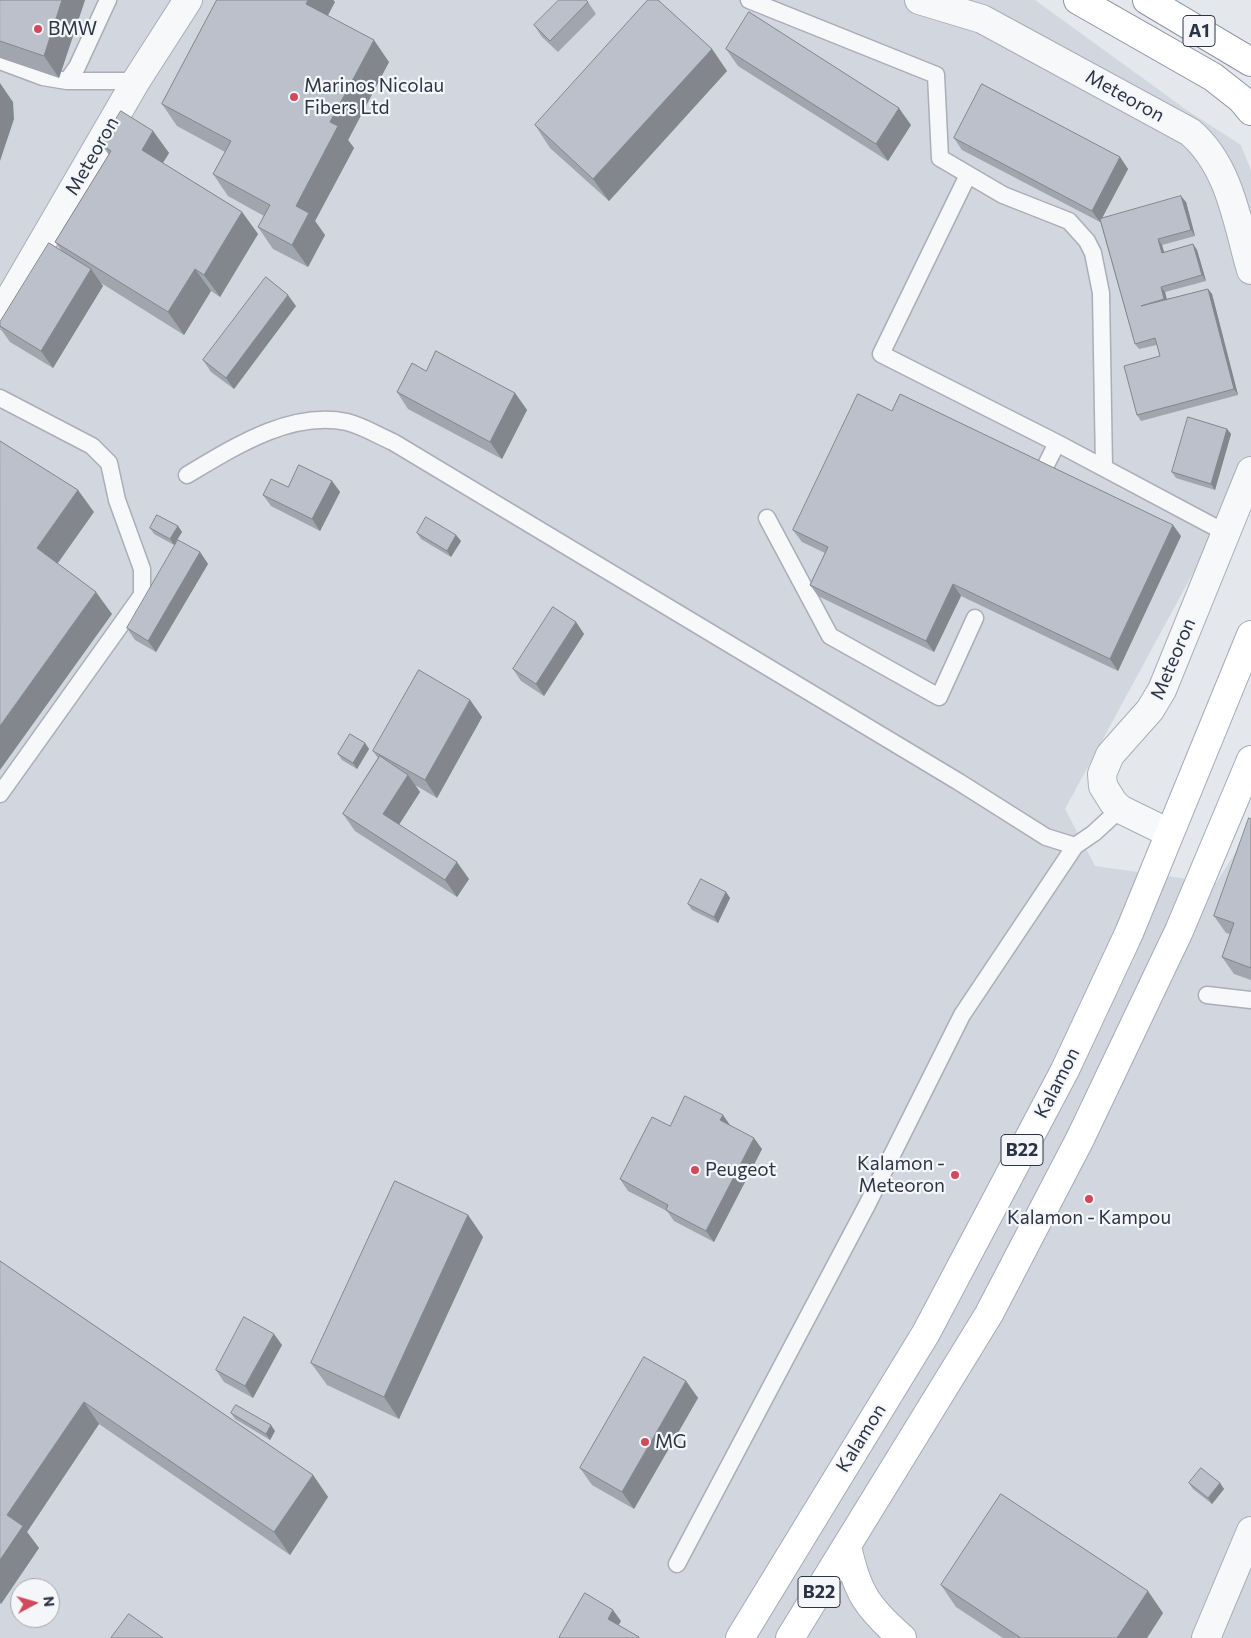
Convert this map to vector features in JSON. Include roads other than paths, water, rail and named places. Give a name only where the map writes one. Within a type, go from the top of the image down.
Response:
[{"type":"main road","points":[[1078,0],[1213,78],[1241,99],[1251,111]]},
{"type":"main road","name":"A1","points":[[1146,0],[1251,62]]},
{"type":"main road","name":"Kalamon","points":[[740,1638],[930,1326],[1065,1070],[1129,933],[1251,634]]},
{"type":"main road","name":"B22","points":[[790,1638],[989,1314],[1080,1139],[1179,931],[1251,760]]},
{"type":"main road","points":[[847,1546],[853,1575],[862,1596],[877,1616],[902,1638]]},
{"type":"street","name":"Meteoron","points":[[0,314],[136,81],[188,0]]},
{"type":"street","name":"Meteoron","points":[[919,0],[982,19],[1190,132],[1209,150],[1222,172],[1251,270]]},
{"type":"street","name":"Meteoron","points":[[1169,833],[1120,809],[1107,796],[1103,786],[1102,774],[1110,755],[1157,700],[1251,471]]},
{"type":"street","points":[[1206,1638],[1251,1531]]},
{"type":"lane","points":[[67,81],[78,66],[108,0]]},
{"type":"lane","points":[[749,0],[936,75],[940,158],[1003,195],[1069,221],[1087,241],[1093,253],[1101,292],[1104,468]]},
{"type":"lane","points":[[0,61],[43,77],[67,81],[136,81]]},
{"type":"lane","points":[[968,175],[881,354],[1057,443],[1226,533]]},
{"type":"lane","points":[[0,398],[92,446],[109,463],[117,500],[142,569],[142,595],[0,794]]},
{"type":"lane","points":[[187,475],[236,446],[303,420],[348,422],[393,442],[960,782],[1046,837],[1075,846]]},
{"type":"lane","points":[[1046,465],[1057,443]]},
{"type":"lane","points":[[767,518],[830,636],[939,697],[975,618]]},
{"type":"lane","points":[[677,1564],[867,1205],[962,1014],[1075,846],[1094,833],[1120,809]]},
{"type":"lane","points":[[1207,995],[1251,1000]]},
{"type":"place","name":"BMW","points":[[38,29]]},
{"type":"place","name":"Marinos Nicolau Fibers Ltd","points":[[294,97]]},
{"type":"place","name":"Peugeot","points":[[695,1170]]},
{"type":"place","name":"Kalamon - Meteoron","points":[[955,1175]]},
{"type":"place","name":"Kalamon - Kampou","points":[[1089,1199]]},
{"type":"place","name":"MG","points":[[645,1442]]}]
